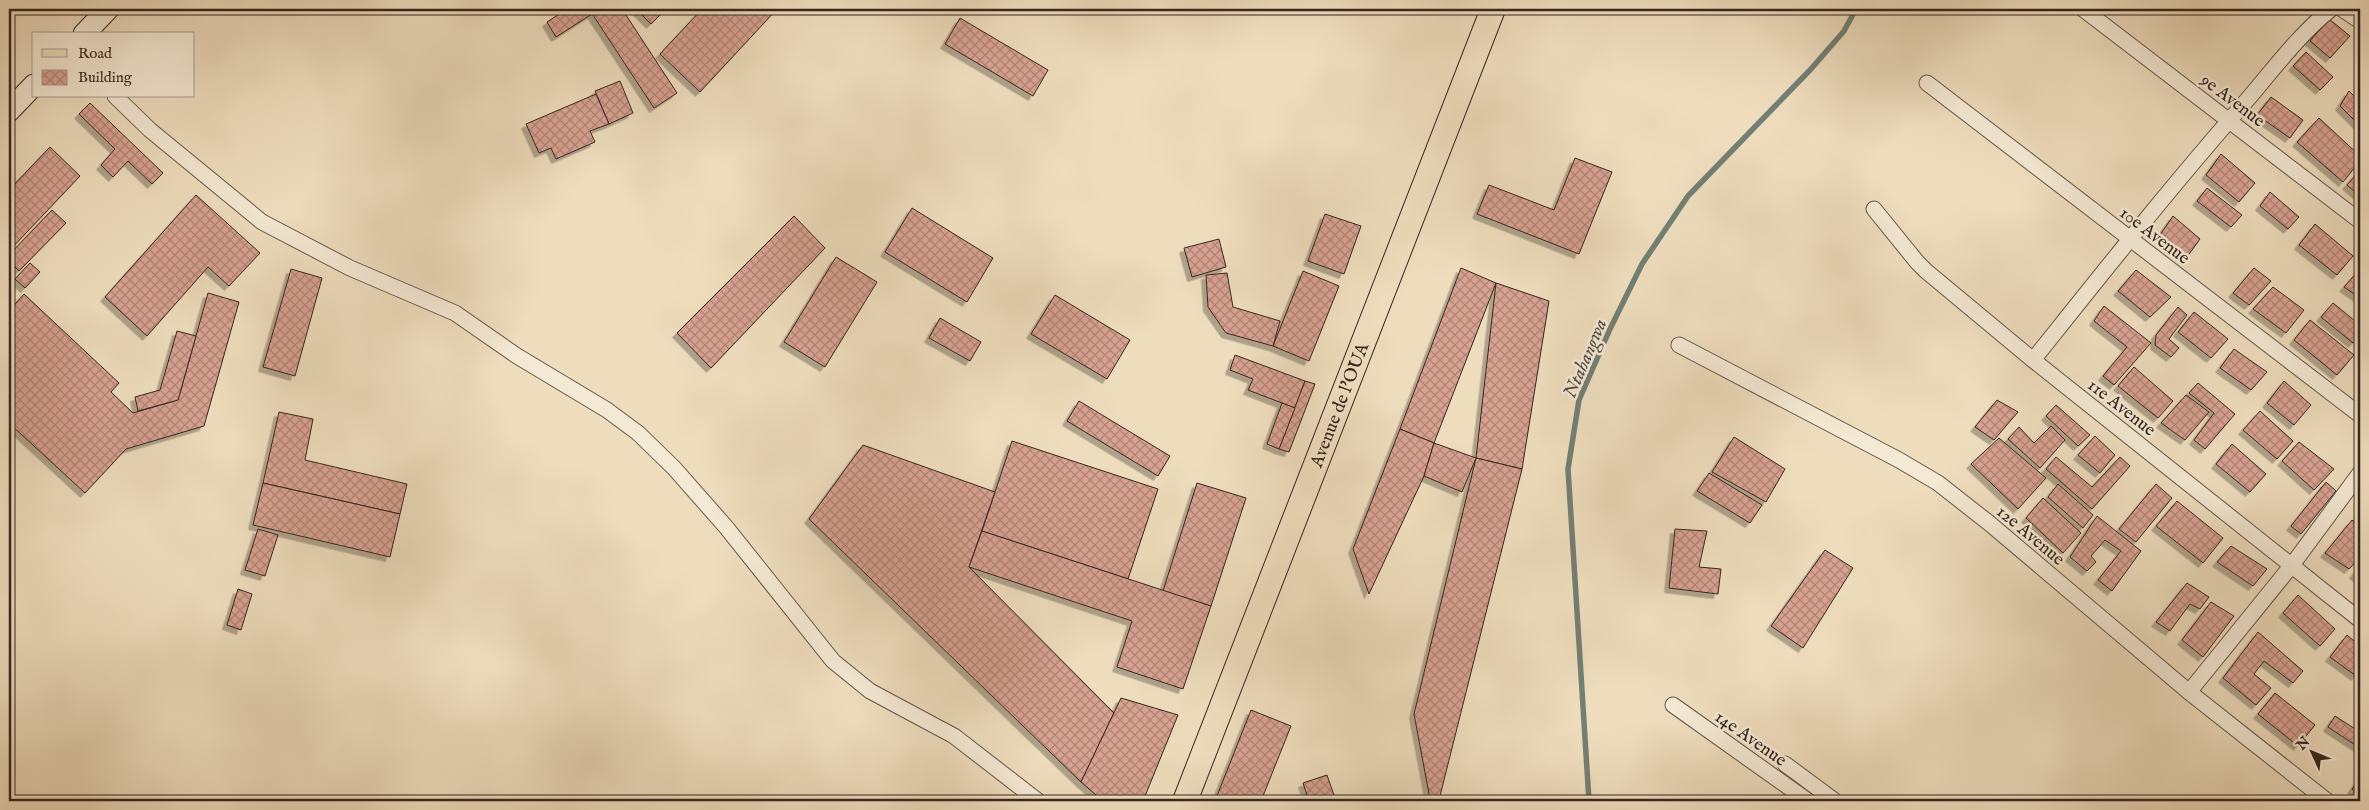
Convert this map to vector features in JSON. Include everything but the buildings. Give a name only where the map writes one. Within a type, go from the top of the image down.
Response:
[{"type":"main road","name":"Avenue de l'OUA","points":[[1185,801],[1493,9]]},
{"type":"street","points":[[86,32],[108,9]]},
{"type":"street","name":"9e Avenue","points":[[2083,9],[2360,221]]},
{"type":"street","points":[[2033,360],[2130,239],[2230,120],[2313,25],[2331,9]]},
{"type":"street","name":"10e Avenue","points":[[1927,83],[2360,415]]},
{"type":"street","points":[[9,111],[32,87]]},
{"type":"street","points":[[117,98],[150,130],[262,222],[350,268],[455,313],[517,356],[607,410],[638,434],[674,468],[726,527],[833,661],[870,691],[954,736],[1038,801]]},
{"type":"street","name":"11e Avenue","points":[[1874,209],[1917,262],[2033,360],[2360,620]]},
{"type":"street","name":"12e Avenue","points":[[1679,345],[1899,460],[1938,483],[1989,523],[2190,692],[2327,801]]},
{"type":"street","points":[[2190,692],[2292,565],[2360,473]]},
{"type":"street","name":"14e Avenue","points":[[1672,705],[1808,801]]},
{"type":"street","points":[[1786,764],[1835,801]]},
{"type":"waterway","name":"Ntahangwa","points":[[1589,801],[1568,469],[1579,400],[1610,329],[1642,264],[1688,196],[1811,69],[1844,31],[1856,9]]}]
